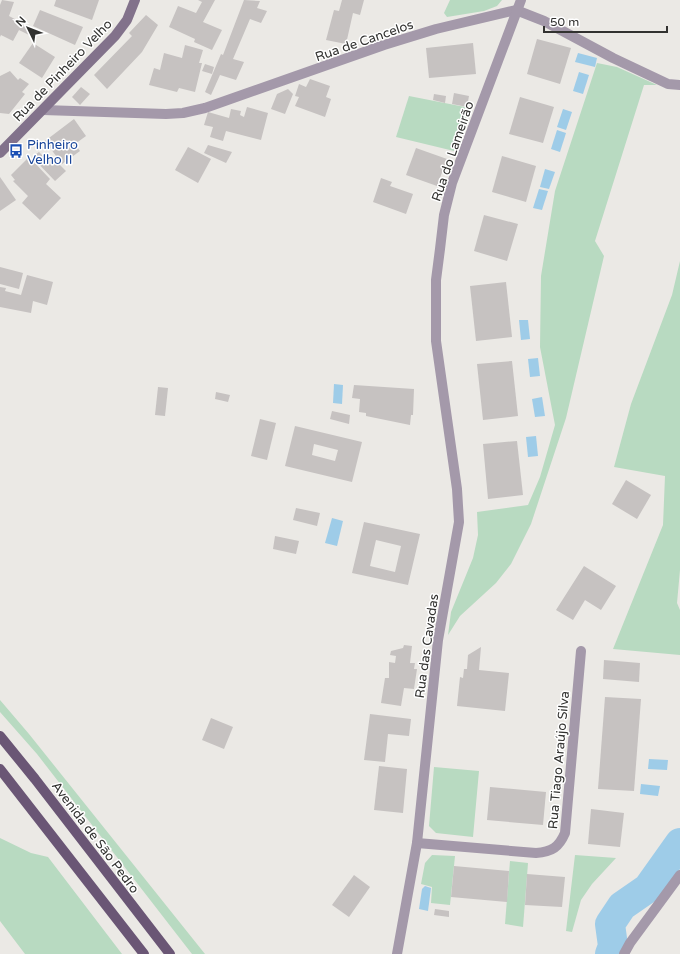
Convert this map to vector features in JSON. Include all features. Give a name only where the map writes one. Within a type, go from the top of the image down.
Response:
[{"type":"main road","name":"Avenida de São Pedro","points":[[0,736],[36,779],[170,954]]},
{"type":"main road","points":[[0,769],[144,954]]},
{"type":"street","name":"Rua de Pinheiro Velho","points":[[1,150],[43,110],[115,36],[127,20],[135,0]]},
{"type":"street","name":"Rua do Lameirão","points":[[436,341],[436,280],[444,215],[452,183],[462,154],[521,0]]},
{"type":"street","name":"Rua de Cancelos","points":[[43,110],[166,114],[205,108],[384,45],[436,29],[516,10]]},
{"type":"street","points":[[516,10],[544,21],[613,58],[668,84],[680,85]]},
{"type":"street","name":"Rua das Cavadas","points":[[397,954],[417,843],[438,640],[459,522],[457,489],[436,341]]},
{"type":"street","name":"Rua Tiago Araújo Silva","points":[[417,843],[547,852],[556,848],[562,842],[565,833],[581,652]]},
{"type":"street","points":[[624,954],[630,943],[679,877]]},
{"type":"green space","points":[[450,0],[502,0],[497,6],[484,11],[447,17],[444,13]]},
{"type":"green space","points":[[597,63],[617,67],[657,85],[644,85],[595,241],[604,256],[566,418],[531,524],[511,564],[496,583],[460,616],[448,635],[451,612],[473,558],[478,535],[477,512],[528,505],[540,477],[555,425],[540,347],[541,276],[555,191]]},
{"type":"green space","points":[[409,96],[470,108],[454,151],[396,137]]},
{"type":"green space","points":[[680,261],[680,570],[677,603],[680,610],[680,655],[613,649],[663,525],[665,476],[614,467],[631,404],[672,295]]},
{"type":"green space","points":[[0,700],[29,734],[205,954],[192,954],[37,754],[0,712]]},
{"type":"green space","points":[[434,767],[479,771],[473,837],[436,833],[429,826]]},
{"type":"green space","points":[[0,838],[31,853],[48,857],[122,954],[25,954],[0,921]]},
{"type":"green space","points":[[432,855],[455,856],[450,905],[431,903],[432,887],[421,884],[425,863]]},
{"type":"green space","points":[[575,855],[616,858],[592,884],[581,900],[572,932],[566,931]]},
{"type":"green space","points":[[510,861],[528,863],[523,927],[505,924]]},
{"type":"water","points":[[578,53],[597,58],[595,67],[575,62]]},
{"type":"water","points":[[579,72],[589,75],[583,94],[573,91]]},
{"type":"water","points":[[563,109],[572,112],[566,130],[557,127]]},
{"type":"water","points":[[557,130],[566,133],[560,152],[551,149]]},
{"type":"water","points":[[545,169],[555,172],[549,189],[540,187]]},
{"type":"water","points":[[539,189],[548,191],[542,210],[533,208]]},
{"type":"water","points":[[519,320],[528,320],[530,339],[521,340]]},
{"type":"water","points":[[538,358],[540,376],[530,377],[528,359]]},
{"type":"water","points":[[334,384],[343,385],[342,404],[333,403]]},
{"type":"water","points":[[542,397],[545,416],[535,417],[532,399]]},
{"type":"water","points":[[536,436],[538,456],[528,457],[526,437]]},
{"type":"water","points":[[332,518],[343,521],[337,546],[325,543]]},
{"type":"water","points":[[649,759],[668,760],[667,770],[648,769]]},
{"type":"water","points":[[641,784],[660,786],[658,796],[640,794]]},
{"type":"water","points":[[425,886],[431,888],[428,911],[419,909],[422,889]]},
{"type":"building","points":[[2,0],[14,2],[9,16],[32,28],[29,35],[19,30],[13,41],[1,35],[0,37],[0,5]]},
{"type":"building","points":[[56,0],[99,0],[92,20],[54,6]]},
{"type":"building","points":[[198,0],[215,0],[203,22],[222,30],[212,50],[194,42],[195,39],[169,27],[178,6],[196,13],[202,2]]},
{"type":"building","points":[[244,0],[260,1],[257,8],[267,11],[261,23],[250,19],[233,59],[244,62],[236,80],[220,75],[211,95],[205,92],[221,54],[223,55]]},
{"type":"building","points":[[342,0],[364,0],[360,15],[353,13],[346,44],[326,40],[334,10],[339,11]]},
{"type":"building","points":[[40,10],[83,27],[75,45],[33,26]]},
{"type":"building","points":[[146,15],[158,25],[142,52],[107,89],[94,75],[132,36],[129,33]]},
{"type":"building","points":[[537,39],[571,48],[560,84],[527,74]]},
{"type":"building","points":[[33,43],[55,57],[42,78],[19,63]]},
{"type":"building","points":[[473,43],[476,74],[429,78],[426,48]]},
{"type":"building","points":[[185,45],[203,50],[199,63],[202,63],[195,92],[179,88],[177,92],[149,85],[154,68],[160,70],[164,53],[182,58]]},
{"type":"building","points":[[205,64],[214,67],[212,74],[202,71]]},
{"type":"building","points":[[10,71],[18,80],[20,78],[29,84],[22,92],[25,94],[9,114],[0,113],[0,76]]},
{"type":"building","points":[[310,79],[330,86],[326,97],[331,99],[325,117],[295,106],[299,97],[295,96],[299,84],[306,87]]},
{"type":"building","points":[[81,87],[90,94],[80,105],[72,97]]},
{"type":"building","points":[[288,89],[293,94],[285,114],[271,109],[277,94]]},
{"type":"building","points":[[454,93],[469,96],[467,107],[452,104]]},
{"type":"building","points":[[434,94],[446,96],[445,103],[433,100]]},
{"type":"building","points":[[520,97],[554,107],[543,143],[509,134]]},
{"type":"building","points":[[247,107],[268,113],[261,140],[226,131],[223,141],[210,137],[213,127],[204,125],[208,112],[229,118],[231,109],[241,111],[240,115],[244,117]]},
{"type":"building","points":[[74,119],[86,136],[75,144],[80,151],[62,164],[45,141]]},
{"type":"building","points":[[208,145],[232,152],[226,163],[204,153]]},
{"type":"building","points":[[188,147],[211,159],[198,183],[175,170]]},
{"type":"building","points":[[416,148],[447,159],[437,186],[406,175]]},
{"type":"building","points":[[39,152],[48,161],[52,157],[66,171],[55,181],[32,157]]},
{"type":"building","points":[[502,156],[536,166],[526,202],[492,192]]},
{"type":"building","points":[[29,157],[50,179],[46,184],[61,198],[40,220],[22,203],[28,196],[13,181],[15,180],[11,175]]},
{"type":"building","points":[[0,177],[16,200],[0,211]]},
{"type":"building","points":[[381,178],[392,182],[390,186],[413,194],[406,214],[373,202]]},
{"type":"building","points":[[484,215],[518,224],[507,261],[474,251]]},
{"type":"building","points":[[0,267],[23,273],[19,289],[0,284]]},
{"type":"building","points":[[27,275],[53,282],[47,305],[33,301],[31,313],[0,307],[0,287],[6,288],[5,291],[21,295]]},
{"type":"building","points":[[506,282],[512,337],[476,341],[470,286]]},
{"type":"building","points":[[512,361],[518,416],[483,420],[477,364]]},
{"type":"building","points":[[354,385],[414,389],[413,415],[411,415],[410,425],[366,416],[366,413],[359,412],[360,399],[352,398]]},
{"type":"building","points":[[158,387],[168,388],[165,416],[155,415]]},
{"type":"building","points":[[216,392],[230,395],[228,402],[215,399]]},
{"type":"building","points":[[332,411],[350,415],[349,424],[330,419]]},
{"type":"building","points":[[260,419],[276,423],[267,460],[251,456]]},
{"type":"building","points":[[295,426],[362,442],[352,482],[285,466]],"holes":[[[314,444],[338,450],[335,461],[312,455]]]},
{"type":"building","points":[[517,441],[523,495],[488,499],[483,444]]},
{"type":"building","points":[[626,480],[651,495],[637,519],[612,504]]},
{"type":"building","points":[[296,508],[320,513],[317,526],[293,520]]},
{"type":"building","points":[[364,522],[420,534],[408,585],[352,573]],"holes":[[[376,540],[401,546],[395,572],[370,566]]]},
{"type":"building","points":[[275,536],[299,541],[296,554],[273,549]]},
{"type":"building","points":[[584,566],[616,586],[601,610],[585,600],[573,620],[556,610]]},
{"type":"building","points":[[404,645],[412,646],[410,663],[415,663],[414,669],[417,669],[414,689],[404,688],[401,706],[381,703],[385,678],[389,678],[389,662],[395,663],[396,656],[390,655],[391,651],[403,648]]},
{"type":"building","points":[[481,647],[479,670],[509,673],[505,711],[457,706],[460,677],[463,678],[464,669],[467,669],[468,655]]},
{"type":"building","points":[[604,660],[640,663],[639,682],[603,679]]},
{"type":"building","points":[[605,697],[641,699],[634,791],[598,789]]},
{"type":"building","points":[[370,714],[411,719],[409,736],[388,734],[385,762],[364,760]]},
{"type":"building","points":[[211,718],[233,727],[224,749],[202,740]]},
{"type":"building","points":[[379,766],[407,769],[403,813],[374,810]]},
{"type":"building","points":[[490,787],[546,792],[543,825],[487,820]]},
{"type":"building","points":[[591,809],[624,813],[620,847],[588,844]]},
{"type":"building","points":[[454,866],[509,871],[507,902],[451,897]]},
{"type":"building","points":[[527,874],[565,877],[562,907],[525,905]]},
{"type":"building","points":[[354,875],[370,887],[349,917],[332,905]]},
{"type":"building","points":[[435,909],[449,911],[449,917],[434,915]]},
{"type":"waterway","points":[[610,954],[613,946],[610,924],[622,906],[648,888],[680,843]]},
{"type":"place","name":"Pinheiro Velho II","points":[[16,151]]}]
